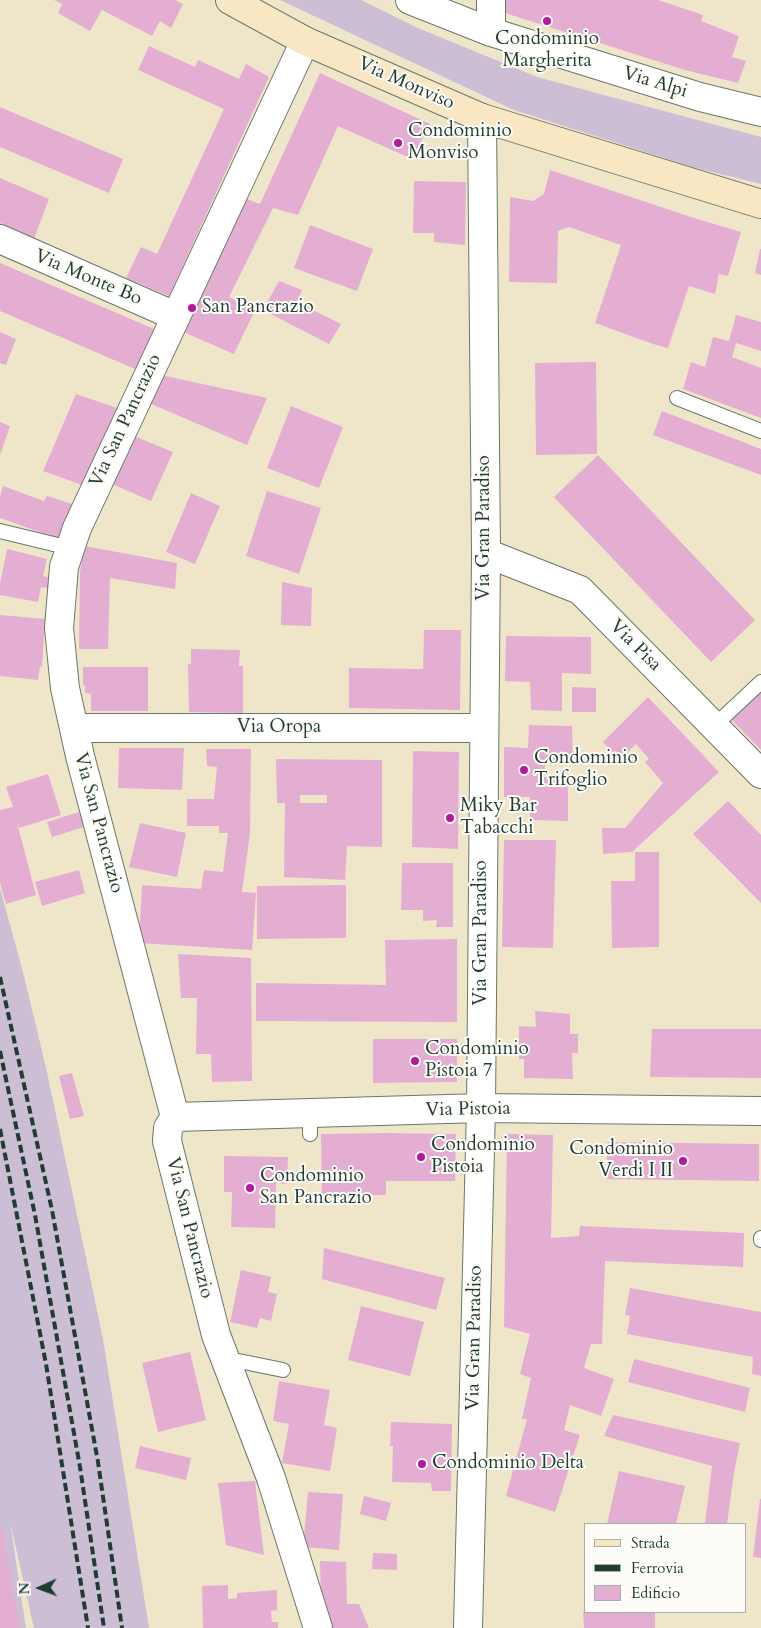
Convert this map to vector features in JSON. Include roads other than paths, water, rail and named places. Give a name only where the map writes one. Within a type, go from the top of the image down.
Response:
[{"type":"street","name":"Via Monviso","points":[[230,0],[305,40],[482,118],[761,204]]},
{"type":"street","name":"Via Alpi","points":[[410,0],[492,32],[700,98],[761,112]]},
{"type":"street","points":[[491,0],[492,32]]},
{"type":"street","name":"Via San Pancrazio","points":[[305,40],[77,528],[64,567],[59,628],[65,688],[74,728],[175,1117],[168,1128],[167,1141],[216,1335],[271,1478],[318,1628]]},
{"type":"street","name":"Via Gran Paradiso","points":[[468,1628],[481,1108],[486,553],[482,118]]},
{"type":"street","name":"Via Monte Bo","points":[[0,239],[176,316]]},
{"type":"street","name":"Via Pisa","points":[[486,553],[580,590],[761,774]]},
{"type":"street","name":"Via Oropa","points":[[74,728],[484,728]]},
{"type":"street","name":"Via Pistoia","points":[[175,1117],[310,1123],[481,1108],[761,1111]]},
{"type":"lane","points":[[677,398],[761,431]]},
{"type":"lane","points":[[0,531],[70,548]]},
{"type":"lane","points":[[714,726],[761,682]]},
{"type":"lane","points":[[224,1358],[283,1370]]},
{"type":"railway","points":[[0,977],[52,1210],[98,1462],[122,1628]]},
{"type":"railway","points":[[0,1051],[35,1215],[80,1467],[104,1628]]},
{"type":"railway","points":[[0,1129],[46,1364],[88,1628]]},
{"type":"place","name":"Condominio Margherita","points":[[547,21]]},
{"type":"place","name":"Condominio Monviso","points":[[398,143]]},
{"type":"place","name":"San Pancrazio","points":[[192,308]]},
{"type":"place","name":"Condominio Trifoglio","points":[[524,770]]},
{"type":"place","name":"Miky Bar Tabacchi","points":[[450,818]]},
{"type":"place","name":"Condominio Pistoia 7","points":[[415,1061]]},
{"type":"place","name":"Condominio Pistoia","points":[[421,1157]]},
{"type":"place","name":"Condominio Verdi I II","points":[[683,1161]]},
{"type":"place","name":"Condominio San Pancrazio","points":[[250,1188]]},
{"type":"place","name":"Condominio Delta","points":[[422,1464]]}]
